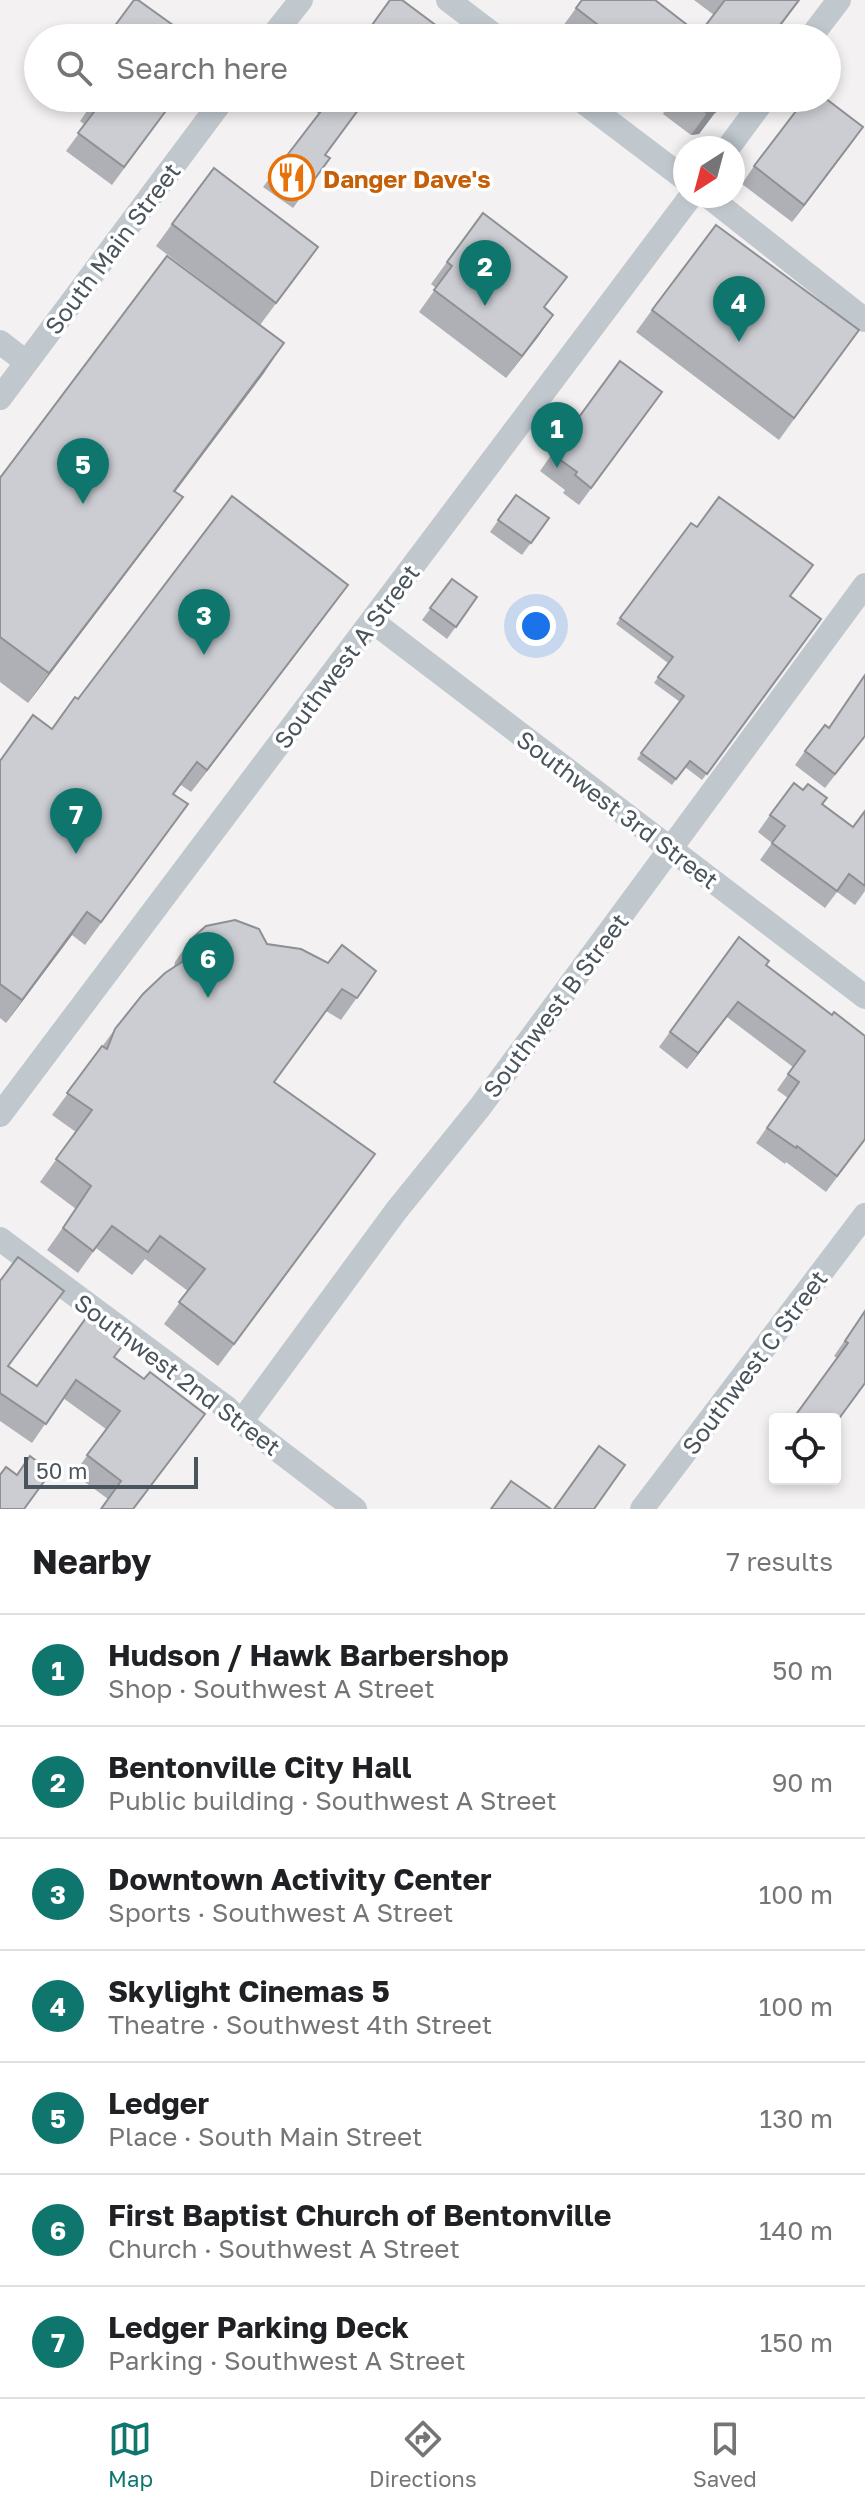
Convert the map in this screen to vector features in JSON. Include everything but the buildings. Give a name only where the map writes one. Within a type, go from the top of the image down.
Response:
[{"type":"street","points":[[282,24],[301,0]]},
{"type":"street","points":[[448,0],[480,24]]},
{"type":"street","points":[[821,24],[839,0]]},
{"type":"street","name":"South Main Street","points":[[0,398],[214,112]]},
{"type":"street","points":[[596,112],[673,170]]},
{"type":"street","points":[[737,136],[755,112]]},
{"type":"street","name":"Southwest A Street","points":[[0,1115],[682,208]]},
{"type":"street","points":[[723,208],[865,320]]},
{"type":"street","points":[[0,342],[26,362]]},
{"type":"street","name":"Southwest B Street","points":[[241,1422],[396,1211],[480,1107],[865,585]]},
{"type":"street","name":"Southwest 3rd Street","points":[[372,621],[865,997]]},
{"type":"street","name":"Southwest C Street","points":[[642,1509],[865,1215]]},
{"type":"street","name":"Southwest 2nd Street","points":[[0,1239],[227,1408],[355,1509]]},
{"type":"place","name":"Danger Dave's","points":[[292,178]]},
{"type":"place","name":"Bentonville City Hall","points":[[485,306]]},
{"type":"place","name":"Skylight Cinemas 5","points":[[739,342]]},
{"type":"place","name":"Hudson / Hawk Barbershop","points":[[557,468]]},
{"type":"place","name":"Ledger","points":[[83,504]]},
{"type":"place","name":"Downtown Activity Center","points":[[204,655]]},
{"type":"place","name":"Ledger Parking Deck","points":[[76,854]]},
{"type":"place","name":"First Baptist Church of Bentonville","points":[[208,998]]}]
